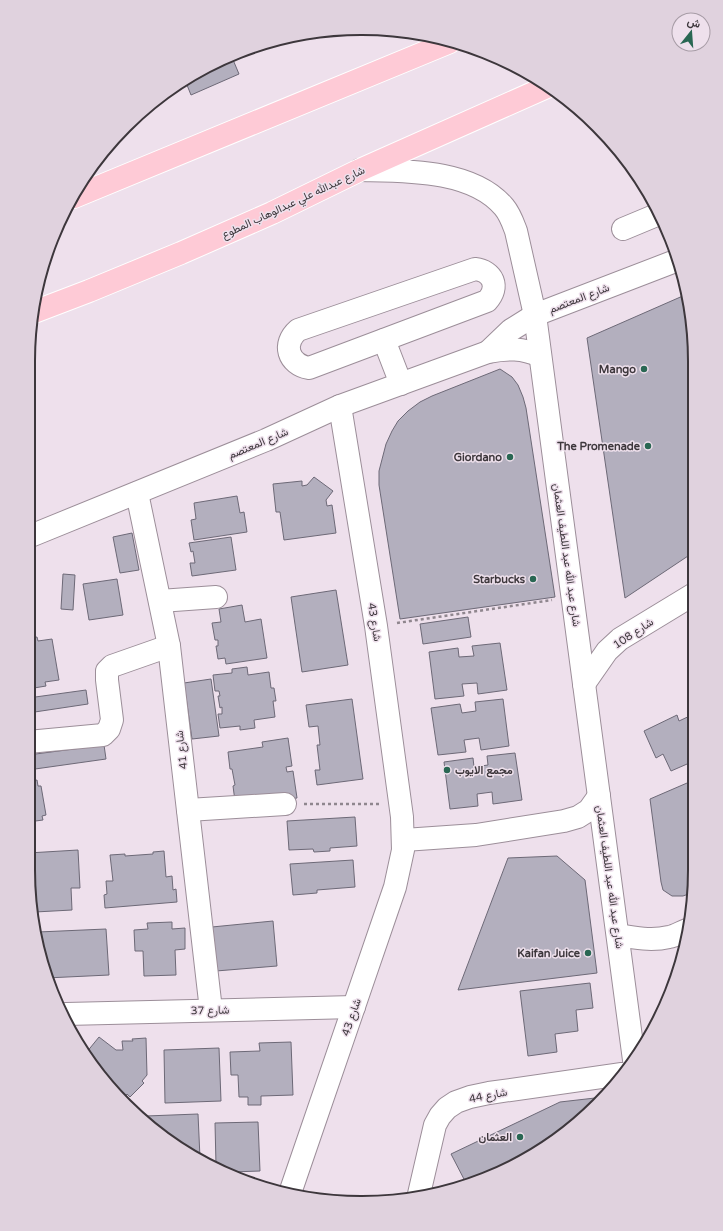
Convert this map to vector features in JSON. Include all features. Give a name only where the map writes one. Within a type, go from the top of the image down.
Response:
[{"type":"main road","points":[[82,194],[442,45]]},
{"type":"main road","name":"شارع عبدالله علي عبدالوهاب المطوع","points":[[39,310],[181,254],[272,213],[360,170],[542,89]]},
{"type":"street","name":"شارع عبد الله عبد اللطيف العثمان","points":[[360,170],[420,171],[468,183],[482,190],[504,207],[516,231],[535,315],[633,1051]]},
{"type":"street","points":[[623,229],[654,216]]},
{"type":"street","name":"شارع المعتصم","points":[[488,352],[512,330],[535,315],[673,262]]},
{"type":"street","points":[[474,269],[486,272],[491,277],[494,288],[493,294],[487,300],[384,340],[309,368],[297,364],[290,354],[288,347],[292,335],[298,330],[474,269]]},
{"type":"street","points":[[384,340],[401,384]]},
{"type":"street","name":"شارع المعتصم","points":[[35,534],[266,440],[340,406],[488,352],[510,348],[522,349],[540,356]]},
{"type":"street","name":"شارع 43","points":[[292,1188],[396,887],[404,840],[376,626],[340,406]]},
{"type":"street","name":"شارع 41","points":[[137,493],[169,646],[211,1010]]},
{"type":"street","points":[[160,601],[216,597]]},
{"type":"street","name":"شارع 108","points":[[584,684],[607,651],[620,639],[688,598]]},
{"type":"street","points":[[35,741],[103,735],[109,729],[112,720],[107,680],[108,671],[112,666],[169,646]]},
{"type":"street","points":[[404,840],[476,835],[564,821],[578,817],[589,810],[599,796]]},
{"type":"street","points":[[188,810],[285,804]]},
{"type":"street","points":[[618,935],[653,939],[670,937],[682,932]]},
{"type":"street","name":"شارع 37","points":[[69,1014],[354,1007]]},
{"type":"street","name":"شارع 44","points":[[419,1191],[435,1125],[447,1108],[456,1102],[488,1093],[615,1075]]},
{"type":"path","points":[[376,626],[573,597]]},
{"type":"path","points":[[285,804],[399,804]]},
{"type":"building","points":[[234,61],[239,74],[191,95],[187,86]]},
{"type":"building","name":"The Promenade","points":[[682,296],[688,362],[688,556],[625,598],[587,338]]},
{"type":"building","points":[[500,369],[512,377],[518,385],[526,408],[555,597],[400,619],[379,485],[379,471],[386,444],[398,421],[420,402]]},
{"type":"building","points":[[314,477],[333,491],[326,500],[327,506],[332,505],[336,533],[284,540],[280,512],[276,512],[273,484],[302,481],[302,486],[307,485]]},
{"type":"building","points":[[237,496],[240,513],[244,512],[247,532],[194,540],[191,520],[196,519],[194,503]]},
{"type":"building","points":[[132,533],[139,570],[120,573],[113,537]]},
{"type":"building","points":[[231,537],[236,570],[192,576],[190,563],[195,563],[193,551],[191,552],[189,543]]},
{"type":"building","points":[[63,574],[75,575],[73,610],[61,609]]},
{"type":"building","points":[[117,579],[123,615],[89,620],[83,584]]},
{"type":"building","points":[[336,590],[348,665],[302,672],[291,597]]},
{"type":"building","points":[[242,605],[245,622],[261,619],[267,658],[226,664],[225,658],[218,659],[216,646],[218,646],[218,640],[215,640],[212,623],[221,622],[219,609]]},
{"type":"building","points":[[468,617],[471,637],[423,644],[420,624]]},
{"type":"building","points":[[35,637],[37,637],[38,641],[52,639],[59,680],[45,682],[46,686],[35,688]]},
{"type":"building","points":[[500,643],[507,690],[478,694],[477,683],[462,684],[464,696],[435,699],[429,652],[458,648],[459,657],[474,656],[472,646]]},
{"type":"building","points":[[247,667],[248,675],[269,672],[271,688],[274,688],[276,701],[273,701],[275,717],[254,720],[255,728],[240,730],[240,726],[220,728],[218,714],[222,714],[222,707],[220,708],[218,696],[220,696],[219,691],[215,691],[213,675],[232,673],[232,669]]},
{"type":"building","points":[[211,679],[219,736],[192,739],[184,683]]},
{"type":"building","points":[[86,690],[88,704],[35,712],[35,697]]},
{"type":"building","points":[[352,699],[363,779],[317,785],[315,770],[320,770],[317,745],[320,745],[318,726],[309,727],[306,705]]},
{"type":"building","points":[[503,699],[509,746],[481,750],[479,738],[464,740],[466,752],[438,755],[431,708],[460,704],[462,713],[476,711],[475,702]]},
{"type":"building","points":[[677,715],[679,721],[688,717],[688,764],[671,771],[663,754],[656,758],[644,731]]},
{"type":"building","points":[[288,738],[292,766],[286,767],[287,772],[293,771],[297,798],[271,802],[235,801],[233,786],[235,785],[232,769],[230,769],[228,752],[263,747],[262,742]]},
{"type":"building","points":[[104,745],[106,759],[35,769],[35,754]]},
{"type":"building","points":[[515,753],[522,800],[493,804],[492,792],[477,794],[478,806],[450,809],[444,762],[473,758],[474,767],[488,765],[487,756]]},
{"type":"building","points":[[35,780],[37,780],[38,786],[41,786],[46,815],[42,816],[43,820],[35,821]]},
{"type":"building","points":[[688,783],[688,870],[687,895],[683,896],[672,896],[663,890],[650,799]]},
{"type":"building","points":[[355,817],[357,846],[330,848],[330,851],[314,852],[313,849],[289,850],[287,821]]},
{"type":"building","points":[[78,850],[80,888],[71,888],[72,910],[38,912],[35,853]]},
{"type":"building","points":[[164,851],[166,877],[172,876],[173,890],[176,889],[177,902],[105,908],[104,895],[107,894],[106,881],[113,881],[110,855],[125,854],[125,856],[153,854],[153,852]]},
{"type":"building","points":[[557,856],[585,880],[597,973],[458,990],[508,858]]},
{"type":"building","points":[[353,860],[355,887],[317,890],[317,893],[293,895],[290,864]]},
{"type":"building","points":[[273,921],[277,966],[216,971],[212,927]]},
{"type":"building","points":[[172,922],[172,929],[185,928],[185,949],[175,950],[176,975],[144,976],[143,951],[135,951],[134,930],[148,929],[147,923]]},
{"type":"building","points":[[106,929],[109,975],[53,978],[41,932]]},
{"type":"building","points":[[590,983],[593,1008],[576,1010],[578,1031],[555,1034],[557,1052],[528,1056],[520,991]]},
{"type":"building","points":[[99,1037],[116,1050],[123,1050],[122,1041],[133,1041],[132,1039],[146,1038],[147,1075],[142,1081],[144,1083],[130,1097],[127,1094],[126,1095],[102,1068],[89,1049]]},
{"type":"building","points":[[291,1042],[293,1095],[261,1096],[261,1105],[248,1105],[248,1097],[239,1097],[238,1075],[231,1075],[230,1052],[260,1051],[259,1043]]},
{"type":"building","points":[[219,1048],[221,1101],[165,1103],[164,1050]]},
{"type":"building","name":"العثمان","points":[[594,1098],[577,1115],[543,1141],[506,1162],[464,1180],[451,1154],[560,1102]]},
{"type":"building","points":[[198,1114],[200,1153],[180,1141],[147,1116]]},
{"type":"building","points":[[258,1122],[260,1171],[239,1172],[216,1161],[215,1123]]},
{"type":"place","name":"Mango","points":[[644,369]]},
{"type":"place","name":"The Promenade","points":[[648,446]]},
{"type":"place","name":"Giordano","points":[[510,457]]},
{"type":"place","name":"Starbucks","points":[[533,579]]},
{"type":"place","name":"مجمع الايوب","points":[[447,770]]},
{"type":"place","name":"Kaifan Juice","points":[[588,953]]},
{"type":"place","name":"العثمان","points":[[520,1137]]}]
